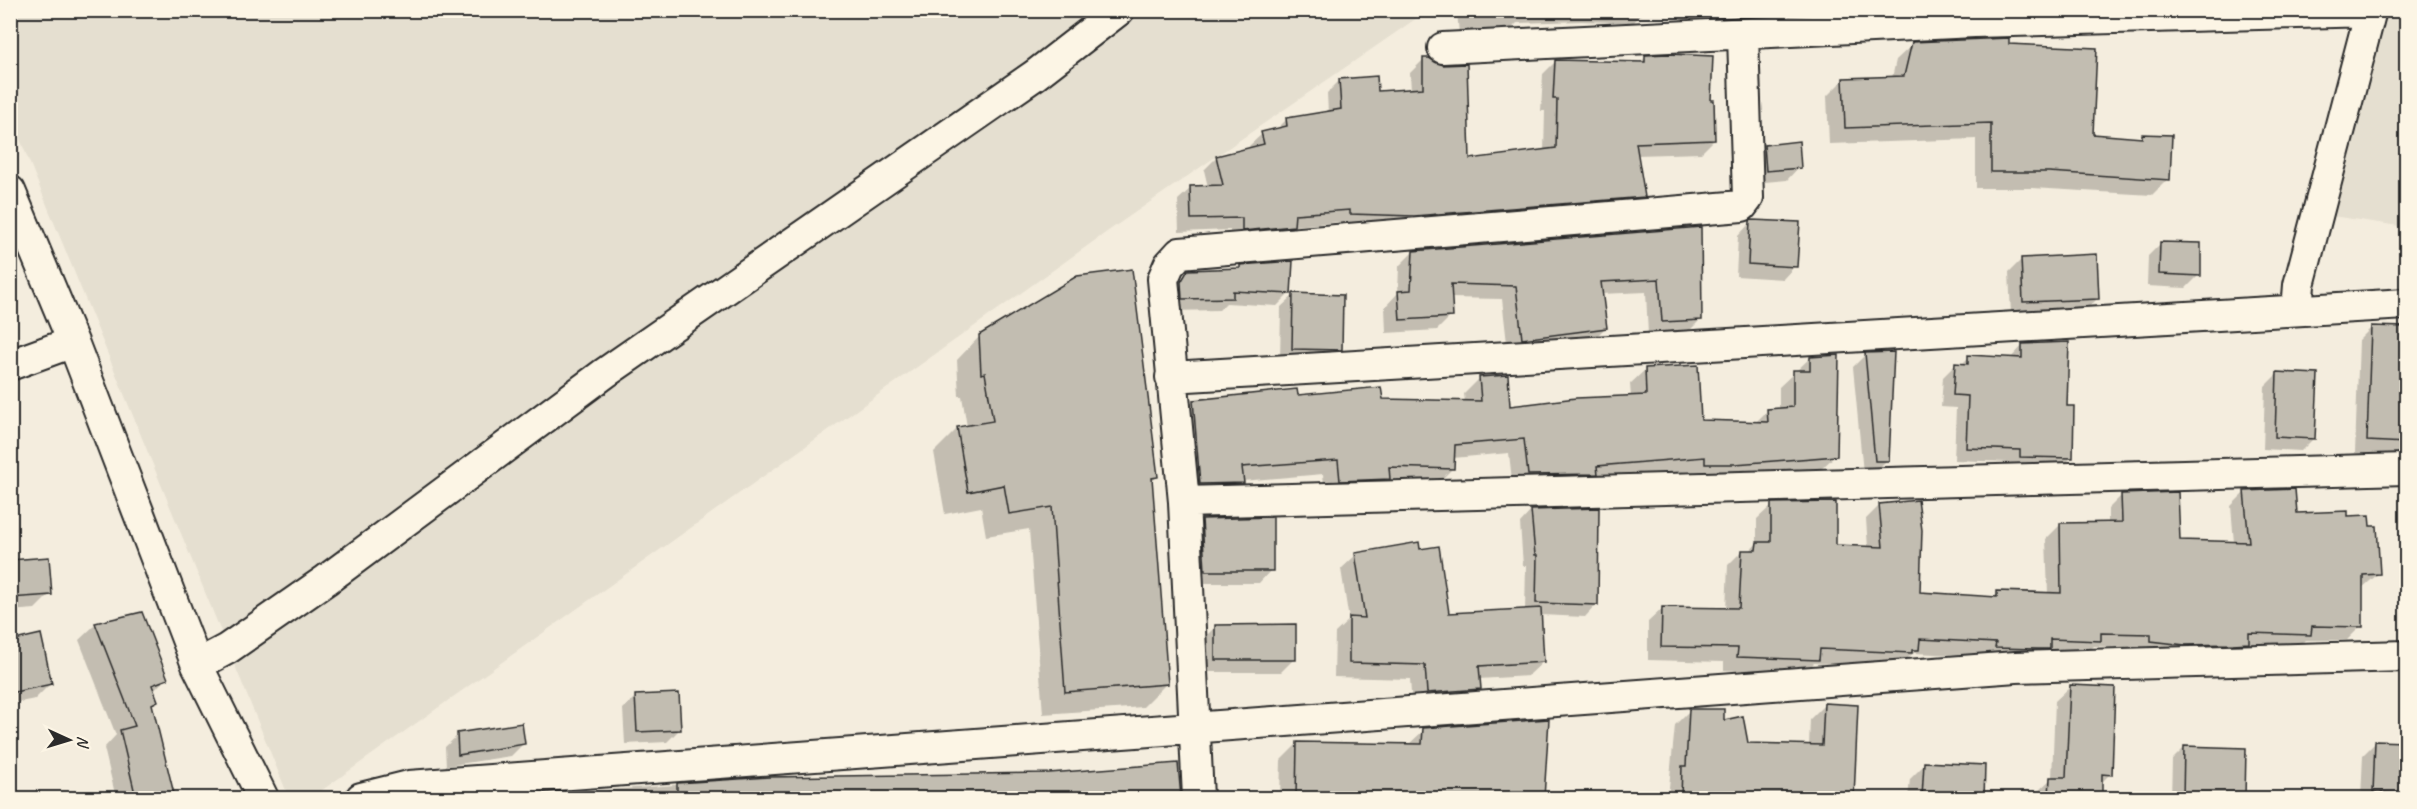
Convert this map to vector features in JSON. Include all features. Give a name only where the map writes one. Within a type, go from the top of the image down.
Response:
[{"type":"street","points":[[197,665],[226,649],[326,580],[605,373],[1025,82],[1119,10]]},
{"type":"street","points":[[1443,48],[1743,35],[1976,16],[2371,11],[2299,285],[2297,310]]},
{"type":"street","points":[[1198,798],[1184,502],[1163,279],[1169,265],[1180,253],[1742,206],[1748,198],[1743,35]]},
{"type":"street","points":[[10,191],[73,342],[197,665],[263,798]]},
{"type":"street","points":[[1171,377],[2406,304]]},
{"type":"street","points":[[10,365],[73,342]]},
{"type":"street","points":[[1184,502],[2406,469]]},
{"type":"street","points":[[361,798],[410,786],[2016,668],[2406,656]]},
{"type":"shaded area","points":[[10,11],[1427,11],[1111,229],[311,798],[289,798],[11,117]]},
{"type":"shaded area","points":[[2369,11],[2406,11],[2406,227],[2305,212]]},
{"type":"building","points":[[2009,38],[2009,44],[2097,48],[2093,134],[2142,138],[2142,134],[2172,135],[2170,180],[2049,172],[1991,172],[1991,123],[1845,128],[1843,78],[1904,76],[1912,42]]},
{"type":"building","points":[[1645,55],[1713,56],[1711,100],[1714,100],[1715,140],[1636,143],[1645,197],[1414,216],[1350,214],[1350,210],[1295,214],[1294,226],[1242,231],[1242,218],[1191,219],[1190,186],[1223,185],[1216,156],[1264,144],[1261,132],[1287,126],[1286,118],[1341,109],[1339,79],[1377,76],[1378,91],[1423,88],[1423,58],[1429,58],[1443,65],[1467,64],[1470,159],[1556,148],[1557,99],[1553,99],[1555,60],[1645,62]]},
{"type":"building","points":[[1799,141],[1801,168],[1766,171],[1764,145]]},
{"type":"building","points":[[1750,221],[1800,222],[1797,267],[1748,264]]},
{"type":"building","points":[[1701,227],[1702,320],[1662,322],[1659,279],[1601,282],[1607,328],[1522,339],[1516,286],[1451,284],[1453,317],[1400,320],[1398,291],[1411,290],[1413,251]]},
{"type":"building","points":[[2160,242],[2201,243],[2201,276],[2159,274]]},
{"type":"building","points":[[2097,254],[2099,299],[2023,302],[2021,258]]},
{"type":"building","points":[[1293,261],[1291,294],[1233,291],[1233,298],[1182,299],[1181,282],[1188,270],[1240,268],[1240,265]]},
{"type":"building","points":[[1132,269],[1158,477],[1152,478],[1168,684],[1065,692],[1052,507],[1009,514],[1004,485],[968,492],[957,427],[993,421],[985,373],[981,374],[979,335],[1077,276]]},
{"type":"building","points":[[1293,293],[1343,295],[1342,350],[1292,349]]},
{"type":"building","points":[[2371,326],[2406,327],[2406,443],[2367,441]]},
{"type":"building","points":[[2069,342],[2067,406],[2074,406],[2073,458],[2020,457],[2020,450],[1966,448],[1968,396],[1953,395],[1955,363],[1968,364],[1968,355],[2022,358],[2022,344]]},
{"type":"building","points":[[1894,352],[1889,461],[1875,461],[1865,353]]},
{"type":"building","points":[[1839,355],[1837,456],[1735,464],[1705,464],[1705,457],[1597,466],[1598,474],[1528,475],[1524,439],[1455,445],[1454,469],[1389,467],[1390,479],[1340,481],[1338,460],[1242,467],[1244,483],[1200,484],[1193,400],[1297,389],[1298,395],[1381,387],[1383,399],[1481,401],[1479,377],[1508,375],[1510,406],[1576,398],[1646,395],[1645,368],[1698,365],[1701,420],[1768,422],[1767,409],[1793,407],[1793,370],[1810,370],[1810,357]]},
{"type":"building","points":[[2277,372],[2318,374],[2315,439],[2275,437]]},
{"type":"building","points":[[2295,489],[2297,513],[2348,511],[2348,516],[2369,515],[2370,526],[2377,526],[2380,574],[2363,575],[2363,627],[2312,626],[2311,635],[2249,633],[2249,643],[2233,644],[2185,645],[2151,641],[2151,634],[2101,633],[2101,641],[2050,639],[2050,649],[1995,648],[1996,643],[1920,639],[1919,650],[1912,650],[1912,653],[1820,649],[1819,660],[1737,657],[1738,648],[1661,647],[1662,607],[1739,608],[1742,550],[1756,550],[1757,542],[1771,542],[1771,503],[1836,502],[1836,545],[1883,547],[1879,504],[1918,500],[1922,530],[1920,592],[1997,597],[1997,591],[2061,593],[2060,523],[2122,522],[2121,494],[2178,492],[2180,540],[2249,542],[2244,491]]},
{"type":"building","points":[[1599,508],[1598,605],[1536,603],[1537,555],[1535,555],[1531,510]]},
{"type":"building","points":[[1273,517],[1273,571],[1205,571],[1202,519]]},
{"type":"building","points":[[1419,542],[1420,549],[1439,546],[1449,613],[1541,608],[1544,662],[1479,666],[1481,689],[1427,693],[1425,665],[1349,663],[1349,617],[1365,618],[1355,553]]},
{"type":"building","points":[[49,557],[52,595],[10,598],[10,560]]},
{"type":"building","points":[[142,612],[168,679],[152,685],[158,701],[152,704],[175,798],[136,798],[120,730],[135,726],[95,623]]},
{"type":"building","points":[[1296,624],[1296,660],[1215,660],[1215,625]]},
{"type":"building","points":[[41,634],[52,684],[10,693],[10,641]]},
{"type":"building","points":[[2070,685],[2115,687],[2112,775],[2102,774],[2102,798],[2049,798],[2050,777],[2066,777]]},
{"type":"building","points":[[679,693],[681,730],[637,732],[635,695]]},
{"type":"building","points":[[1824,703],[1858,705],[1854,798],[1681,798],[1682,766],[1686,766],[1689,709],[1724,709],[1724,720],[1743,716],[1748,743],[1822,745]]},
{"type":"building","points":[[1549,719],[1544,798],[1296,798],[1297,742],[1422,744],[1423,728]]},
{"type":"building","points":[[522,723],[525,744],[458,755],[457,733]]},
{"type":"building","points":[[2375,741],[2406,742],[2406,793],[2373,792]]},
{"type":"building","points":[[2184,746],[2246,748],[2245,798],[2183,798]]},
{"type":"building","points":[[1924,762],[1985,765],[1984,798],[1922,798]]},
{"type":"building","points":[[1178,763],[1181,798],[677,798],[677,783],[769,777],[1049,773]]}]
